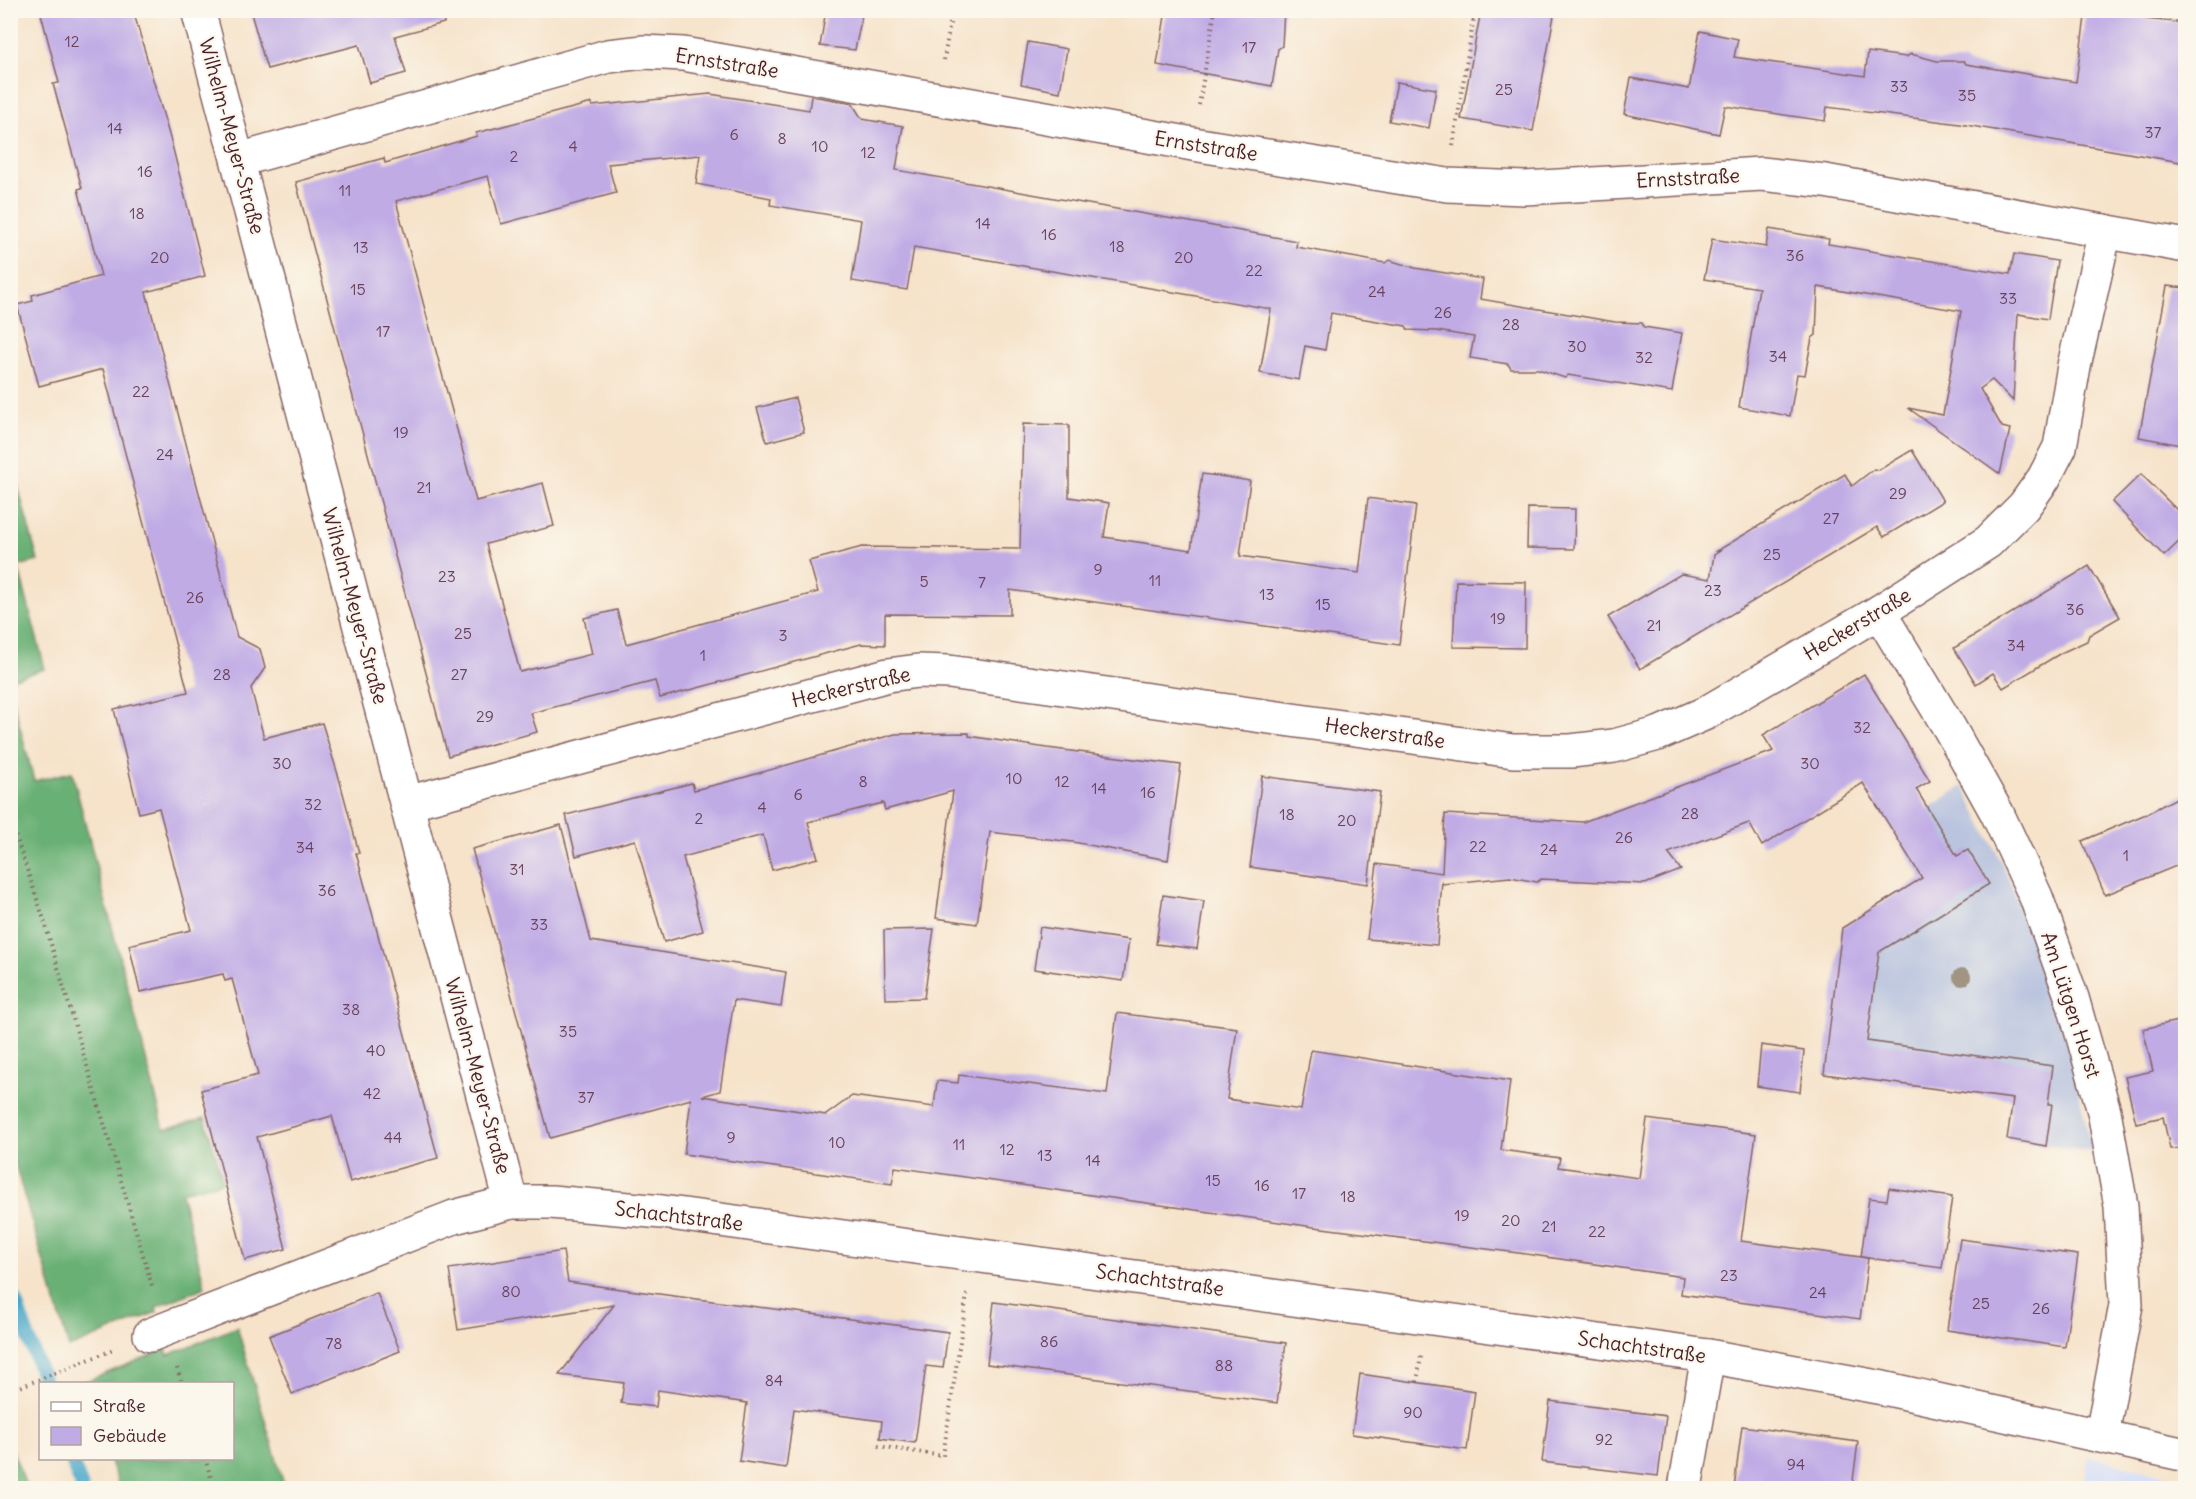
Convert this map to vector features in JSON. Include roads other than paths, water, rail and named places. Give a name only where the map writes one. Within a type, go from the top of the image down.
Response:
[{"type":"street","name":"Wilhelm-Meyer-Straße","points":[[198,10],[511,1202]]},
{"type":"street","name":"Ernststraße","points":[[238,160],[608,56],[644,52],[683,54],[1193,144],[1446,185],[1525,188],[1762,174],[1826,181],[2186,246]]},
{"type":"street","name":"Heckerstraße","points":[[406,803],[888,675],[918,671],[949,672],[1514,751],[1571,751],[1614,746],[1647,737],[1706,713],[1879,612],[1988,542],[2024,506],[2044,478],[2060,447],[2074,366],[2105,231]]},
{"type":"street","name":"Am Lütgen Horst","points":[[1879,612],[1950,729],[2036,897],[2072,998],[2092,1068],[2106,1120],[2121,1206],[2126,1305],[2102,1435]]},
{"type":"street","name":"Schachtstraße","points":[[150,1335],[454,1217],[511,1202],[551,1202],[662,1212],[1708,1356],[1883,1388],[2186,1455]]},
{"type":"street","points":[[1685,1488],[1708,1356]]},
{"type":"waterway","points":[[10,1286],[44,1382]]},
{"type":"waterway","points":[[72,1460],[82,1488]]}]
